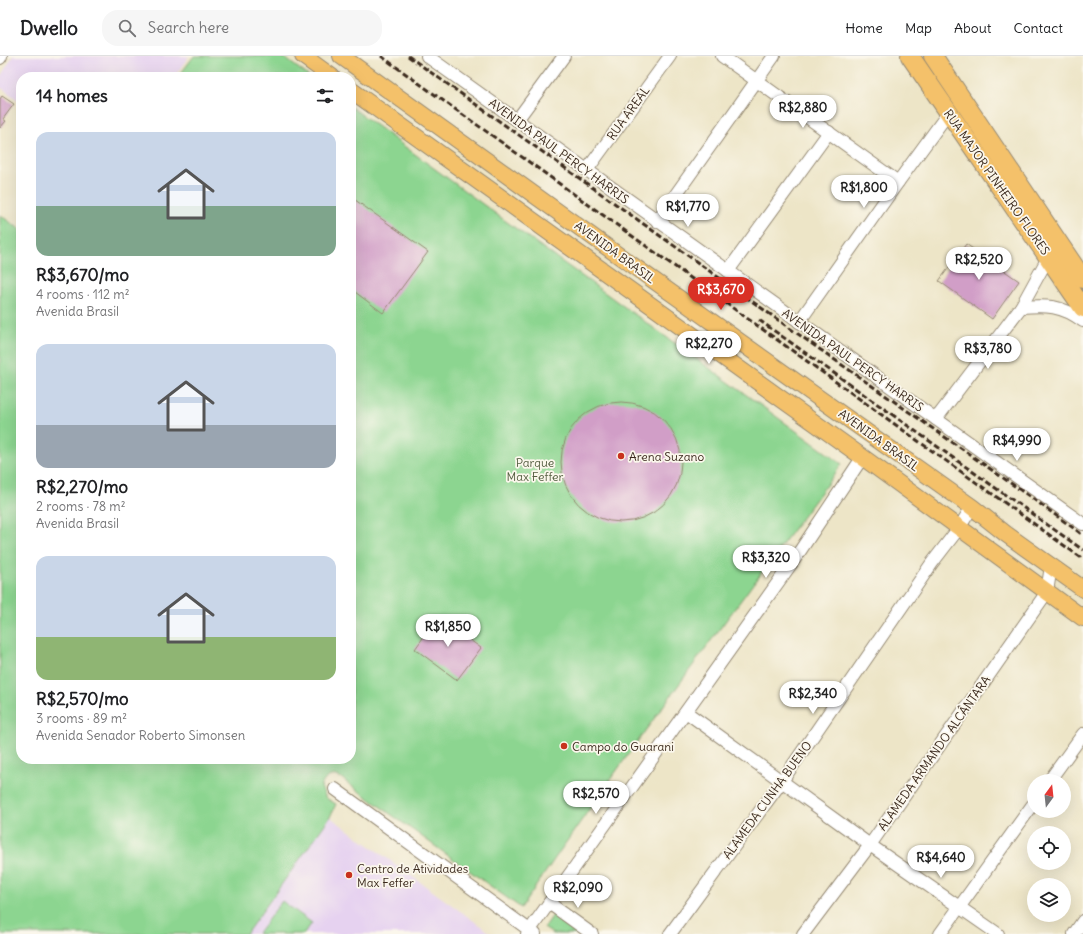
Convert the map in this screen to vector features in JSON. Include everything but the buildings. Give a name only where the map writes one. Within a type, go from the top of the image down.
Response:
[{"type":"highway","name":"RUA MAJOR PINHEIRO FLORES","points":[[910,56],[1049,256],[1083,308]]},
{"type":"highway","name":"RUA MAJOR PINHEIRO FLORES","points":[[933,56],[1083,278]]},
{"type":"main road","points":[[303,56],[325,72]]},
{"type":"main road","name":"AVENIDA BRASIL","points":[[341,56],[972,507],[1006,534],[1083,589]]},
{"type":"main road","name":"AVENIDA BRASIL","points":[[356,94],[1083,618]]},
{"type":"main road","points":[[577,253],[589,256],[593,254],[597,247],[595,238]]},
{"type":"main road","points":[[603,271],[600,265],[601,257],[608,254],[618,255]]},
{"type":"main road","points":[[862,458],[869,449],[874,449],[893,462],[899,464],[912,464]]},
{"type":"street","name":"AVENIDA PAUL PERCY HARRIS","points":[[427,56],[1083,524]]},
{"type":"street","points":[[517,120],[564,56]]},
{"type":"street","name":"RUA AREAL","points":[[587,170],[670,56]]},
{"type":"street","points":[[722,56],[898,182]]},
{"type":"street","points":[[657,221],[774,56]]},
{"type":"street","points":[[799,322],[949,112]]},
{"type":"street","points":[[728,271],[829,132]]},
{"type":"street","points":[[936,419],[1021,307],[1049,256]]},
{"type":"street","points":[[1021,307],[1047,305],[1061,308],[1083,321]]},
{"type":"street","points":[[336,789],[530,933],[549,903],[597,835],[794,560],[862,458]]},
{"type":"street","name":"ALAMEDA CUNHA BUENO","points":[[670,934],[782,781],[932,563],[959,528],[972,507]]},
{"type":"street","name":"ALAMEDA ARMANDO ALCÂNTARA","points":[[804,934],[870,845],[1047,592],[1051,566]]},
{"type":"street","points":[[686,712],[870,845],[960,906],[998,934]]},
{"type":"street","points":[[1054,774],[1083,734]]},
{"type":"street","points":[[940,934],[1027,812]]},
{"type":"street","points":[[549,903],[592,934]]},
{"type":"street","points":[[1074,934],[1083,921]]},
{"type":"shaded area","points":[[13,56],[189,56],[178,72],[16,72],[16,98],[0,87],[0,77]]},
{"type":"shaded area","name":"Centro de Atividades Max Feffer","points":[[330,817],[489,932],[488,934],[246,934]]},
{"type":"green space","points":[[194,56],[282,56],[303,72],[182,72]]},
{"type":"green space","name":"Parque Max Feffer","points":[[356,111],[507,222],[842,464],[719,629],[599,796],[521,908],[343,779],[332,776],[325,779],[321,787],[326,798],[336,804],[330,817],[246,934],[0,934],[0,215],[16,226],[16,764],[356,764]]},
{"type":"green space","points":[[282,901],[312,923],[304,934],[257,934]]},
{"type":"green space","points":[[554,914],[581,934],[553,934],[544,928]]},
{"type":"railway","points":[[381,56],[1083,559]]},
{"type":"railway","points":[[408,56],[1083,535]]},
{"type":"railway","points":[[759,320],[1083,550]]},
{"type":"place","name":"Arena Suzano","points":[[621,456]]},
{"type":"place","name":"Campo do Guarani","points":[[564,746]]},
{"type":"place","name":"Centro de Atividades Max Feffer","points":[[349,875]]}]
